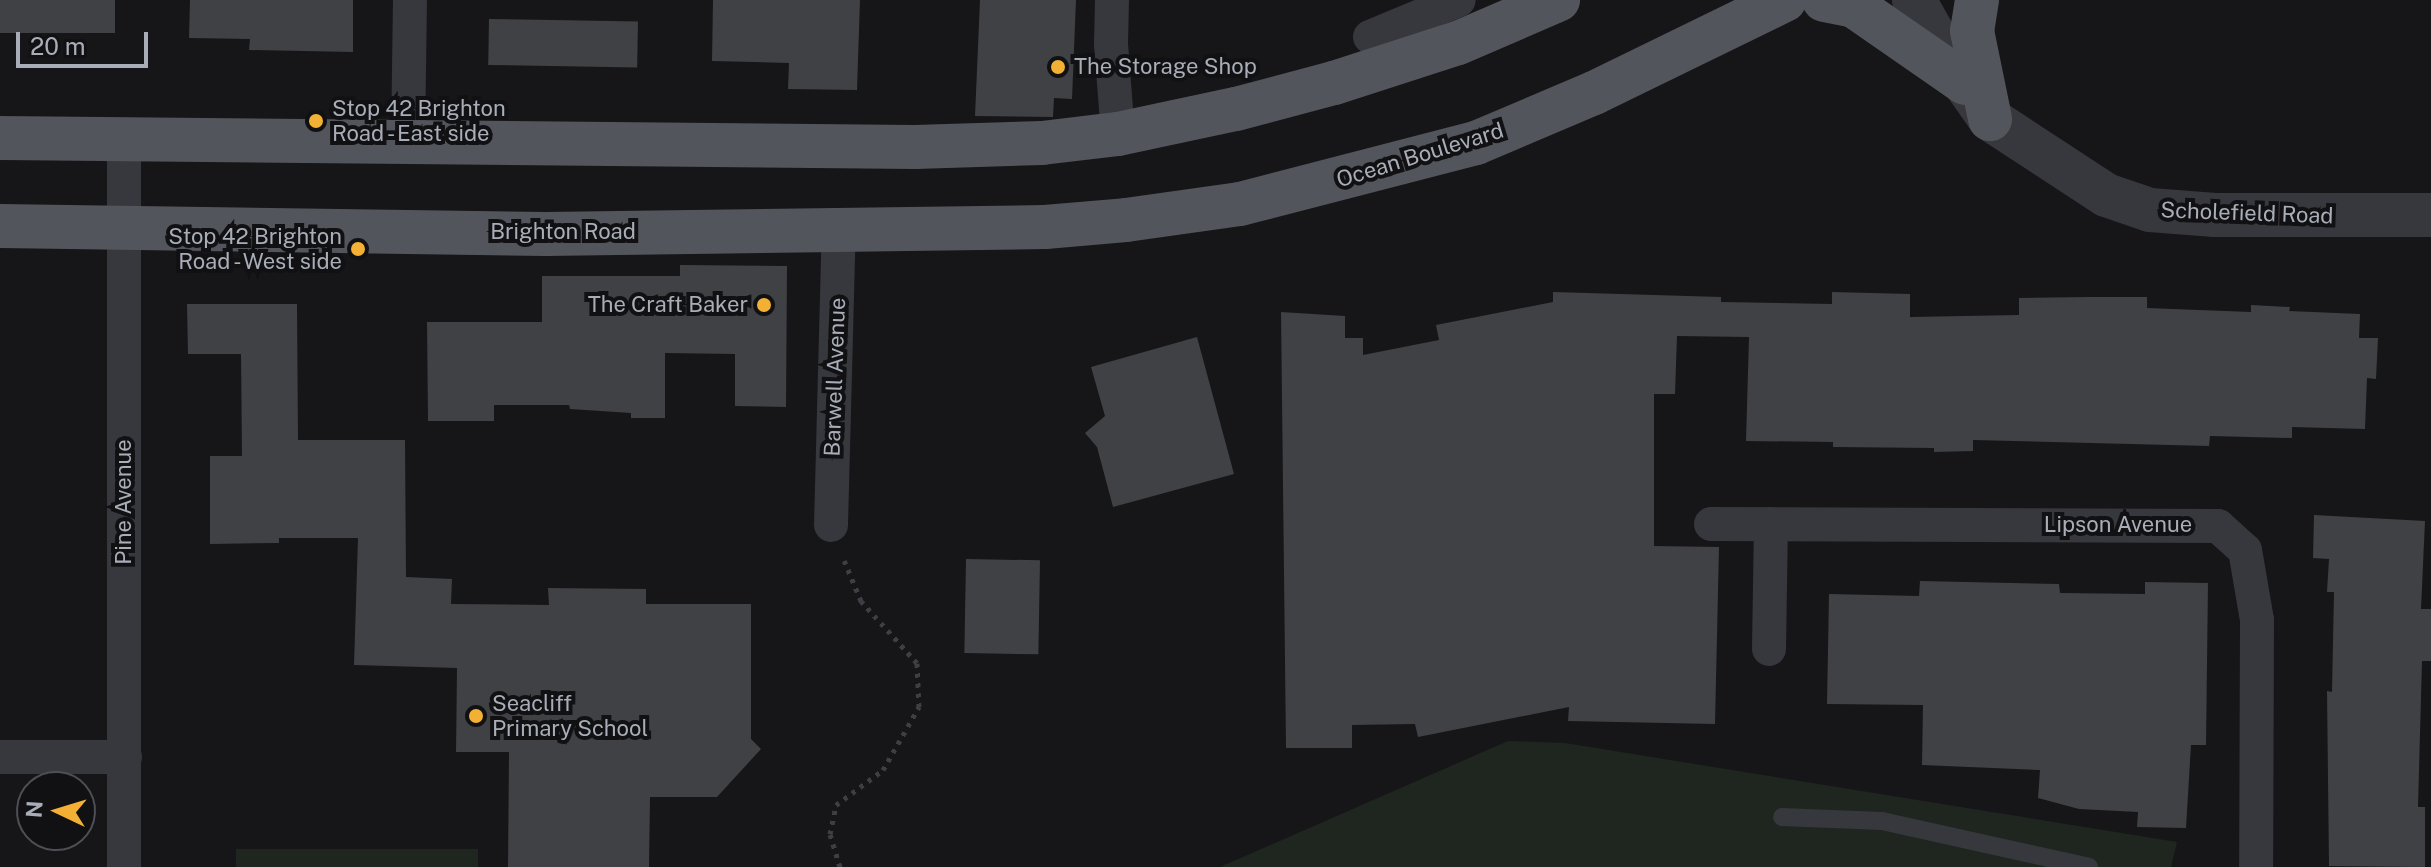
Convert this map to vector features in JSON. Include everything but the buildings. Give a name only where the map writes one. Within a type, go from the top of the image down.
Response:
[{"type":"main road","points":[[0,138],[124,136],[915,147],[1042,143],[1118,134],[1236,109],[1394,65],[1558,0]]},
{"type":"main road","name":"Ocean Boulevard","points":[[1126,220],[1240,204],[1476,143],[1594,93],[1785,0]]},
{"type":"main road","points":[[1824,0],[1854,6],[1965,83]]},
{"type":"main road","points":[[1977,0],[1972,31],[1990,119]]},
{"type":"main road","name":"Brighton Road","points":[[0,226],[546,234],[1045,227],[1126,220]]},
{"type":"street","points":[[408,141],[410,0]]},
{"type":"street","points":[[1112,0],[1111,44],[1118,134]]},
{"type":"street","points":[[1370,37],[1459,0]]},
{"type":"street","name":"Scholefield Road","points":[[1914,0],[1990,119],[2106,195],[2150,210],[2215,215],[2431,215]]},
{"type":"street","name":"Pine Avenue","points":[[124,136],[124,867]]},
{"type":"street","name":"Barwell Avenue","points":[[831,525],[839,228]]},
{"type":"street","name":"Lipson Avenue","points":[[1711,524],[2218,526],[2245,550],[2257,620],[2256,867]]},
{"type":"street","points":[[1769,649],[1771,524]]},
{"type":"street","points":[[0,757],[125,757]]},
{"type":"lane","points":[[1782,817],[1882,821],[2089,867]]},
{"type":"path","points":[[831,525],[861,601],[917,663],[919,707],[883,770],[836,805],[830,834],[840,867]]},
{"type":"shaded area","points":[[1508,741],[1565,743],[2177,842],[2171,867],[1220,867]]},
{"type":"shaded area","points":[[236,849],[478,849],[478,867],[236,867]]},
{"type":"place","name":"The Storage Shop","points":[[1058,67]]},
{"type":"place","name":"Stop 42 Brighton Road - East side","points":[[316,121]]},
{"type":"place","name":"Stop 42 Brighton Road - West side","points":[[358,249]]},
{"type":"place","name":"The Craft Baker","points":[[764,305]]},
{"type":"place","name":"Seacliff Primary School","points":[[476,716]]}]
